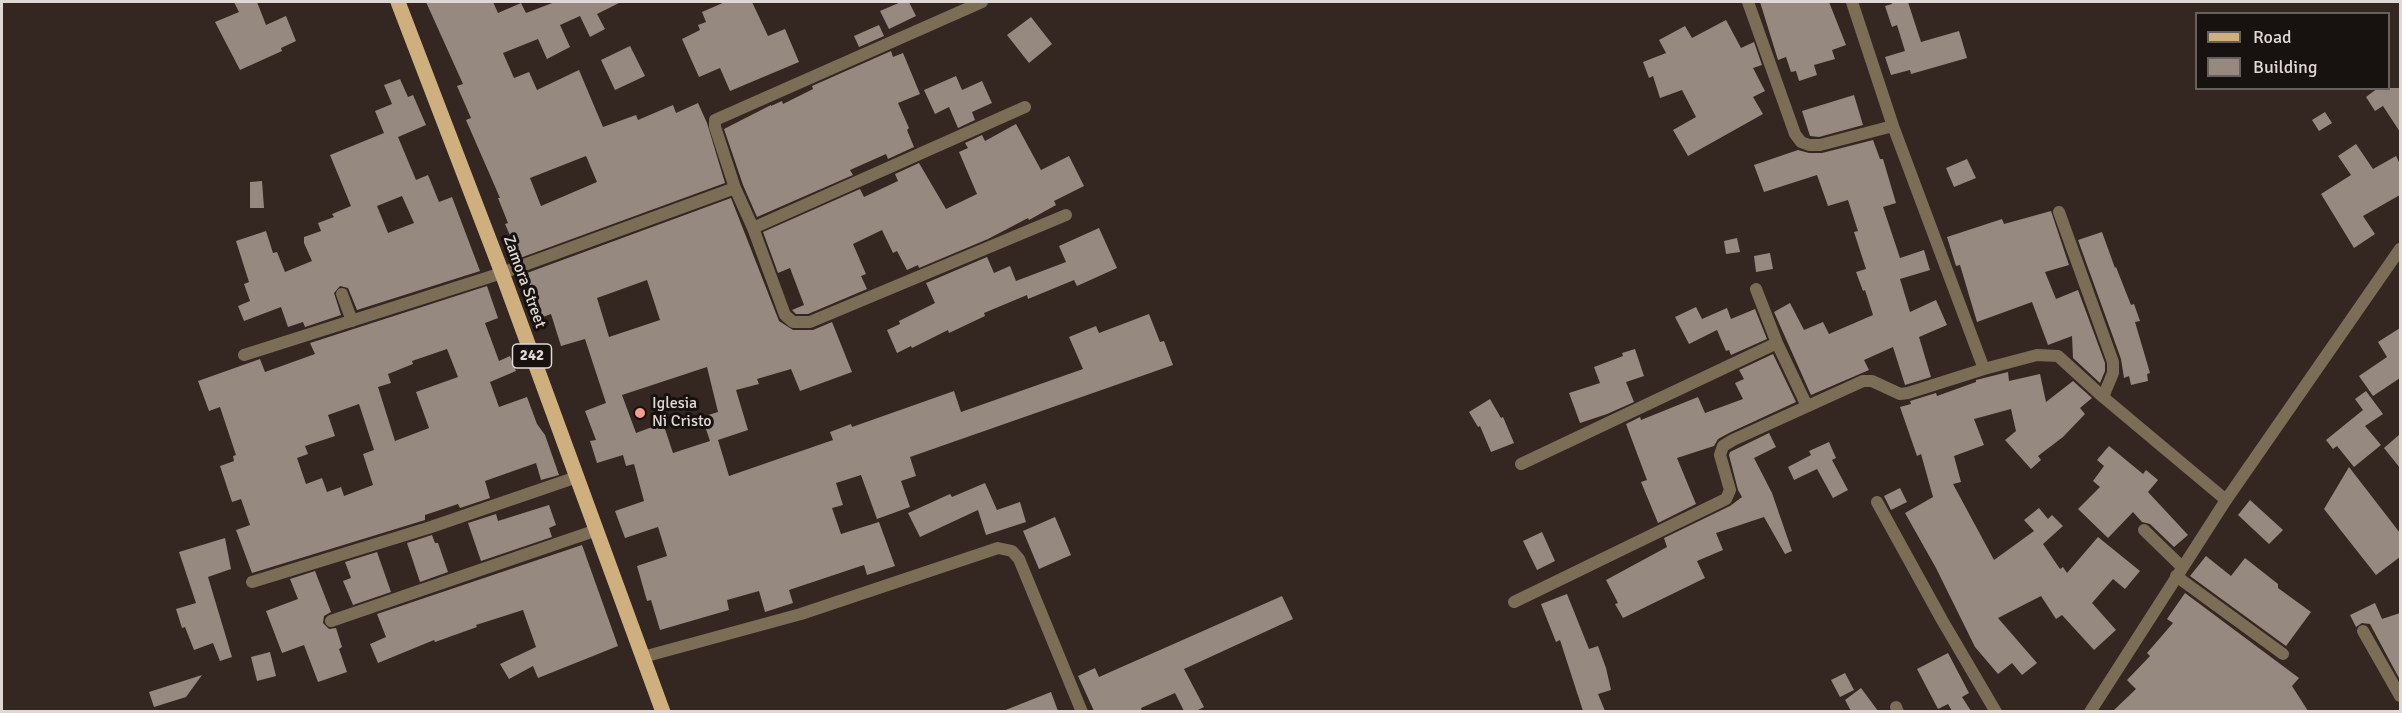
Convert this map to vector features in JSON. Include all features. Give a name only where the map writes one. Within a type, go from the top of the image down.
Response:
[{"type":"main road","name":"Zamora Street","points":[[398,2],[502,273],[663,711]]},
{"type":"street","points":[[982,2],[719,116],[715,120],[715,127],[735,188],[753,228],[785,315],[793,322],[802,324],[931,273],[1066,215]]},
{"type":"street","points":[[1748,2],[1795,134],[1801,142],[1820,145],[1893,126]]},
{"type":"street","points":[[1852,2],[1893,126],[1984,369]]},
{"type":"street","points":[[753,228],[1025,106]]},
{"type":"street","points":[[244,356],[502,273],[735,188]]},
{"type":"street","points":[[2059,212],[2113,362],[2113,373],[2103,397]]},
{"type":"street","points":[[2090,711],[2226,500],[2400,249]]},
{"type":"street","points":[[1756,289],[1777,343],[1807,406]]},
{"type":"street","points":[[342,294],[351,321]]},
{"type":"street","points":[[1521,464],[1777,343]]},
{"type":"street","points":[[1514,602],[1726,499],[1730,490],[1720,455],[1723,446],[1733,440],[1863,381],[1872,381],[1900,394],[1908,393],[2037,355],[2058,356],[2103,397],[2226,500]]},
{"type":"street","points":[[252,582],[428,528],[577,477]]},
{"type":"street","points":[[1877,502],[1942,620],[1996,711]]},
{"type":"street","points":[[331,621],[597,530]]},
{"type":"street","points":[[2144,530],[2179,572],[2283,654]]},
{"type":"street","points":[[644,657],[801,614],[998,548],[1012,551],[1019,559],[1082,711]]},
{"type":"street","points":[[2363,631],[2400,696]]},
{"type":"building","points":[[234,2],[257,2],[266,25],[286,16],[296,41],[281,48],[282,51],[240,70],[215,22],[239,12]]},
{"type":"building","points":[[426,2],[493,2],[498,13],[521,3],[526,13],[555,2],[621,2],[597,14],[605,29],[590,37],[580,16],[560,25],[570,47],[547,59],[538,39],[503,53],[514,78],[529,72],[537,90],[579,70],[603,127],[636,115],[638,120],[673,105],[676,113],[698,103],[707,123],[725,183],[520,258],[505,224],[508,223],[498,198],[500,198],[466,120],[471,118],[457,86],[463,84]],"holes":[[[586,156],[597,182],[541,206],[530,178]]]},
{"type":"building","points":[[725,2],[752,2],[768,36],[785,29],[799,62],[730,91],[720,68],[699,77],[682,39],[700,30],[698,25],[706,22],[702,12]]},
{"type":"building","points":[[901,2],[909,2],[916,16],[889,29],[880,11]]},
{"type":"building","points":[[1760,2],[1829,2],[1846,45],[1832,50],[1835,59],[1814,65],[1817,75],[1799,81],[1796,71],[1791,72],[1786,57],[1778,60]]},
{"type":"building","points":[[1891,2],[1908,2],[1921,42],[1959,31],[1967,58],[1911,74],[1910,70],[1891,75],[1885,57],[1905,51],[1897,25],[1892,27],[1885,6],[1892,4]]},
{"type":"building","points":[[1031,17],[1052,44],[1029,63],[1007,35]]},
{"type":"building","points":[[1726,20],[1741,48],[1754,42],[1762,65],[1753,68],[1765,91],[1753,97],[1763,114],[1688,156],[1673,130],[1696,117],[1682,90],[1660,98],[1653,76],[1649,78],[1643,62],[1666,53],[1659,40],[1685,26],[1692,38]]},
{"type":"building","points":[[879,25],[884,36],[859,47],[854,36]]},
{"type":"building","points":[[630,46],[645,76],[615,90],[601,60]]},
{"type":"building","points":[[891,51],[893,57],[903,53],[920,94],[898,103],[914,147],[888,159],[886,154],[850,170],[853,175],[757,217],[743,185],[724,129],[771,105],[782,101],[783,104],[813,89],[812,86]]},
{"type":"building","points":[[956,76],[962,90],[982,81],[992,103],[972,112],[975,120],[958,128],[949,107],[935,114],[924,90]]},
{"type":"building","points":[[400,79],[408,97],[413,95],[426,125],[398,137],[416,180],[428,175],[439,202],[452,197],[480,271],[357,310],[348,288],[340,286],[334,293],[341,315],[305,327],[303,322],[288,327],[281,307],[244,321],[238,306],[250,301],[244,284],[249,282],[236,241],[266,231],[273,253],[277,252],[285,272],[312,261],[304,243],[304,237],[321,231],[318,223],[334,217],[332,214],[351,206],[330,155],[384,133],[375,111],[392,104],[384,85]],"holes":[[[402,196],[414,223],[388,233],[377,206]]]},
{"type":"building","points":[[2400,88],[2400,132],[2383,106],[2375,111],[2366,97],[2375,90]]},
{"type":"building","points":[[1854,95],[1863,125],[1819,137],[1810,136],[1802,111]]},
{"type":"building","points":[[2325,112],[2332,123],[2319,131],[2312,120]]},
{"type":"building","points":[[1016,124],[1041,170],[1069,156],[1084,186],[1054,201],[1056,205],[1029,220],[1028,218],[988,239],[919,268],[918,265],[907,270],[897,251],[893,253],[882,230],[853,244],[866,274],[861,276],[867,289],[808,314],[796,314],[792,310],[804,305],[790,268],[778,273],[763,232],[860,189],[864,197],[898,181],[895,174],[919,163],[946,209],[977,194],[959,152],[968,148],[965,143],[982,135],[985,141]]},
{"type":"building","points":[[1873,140],[1880,159],[1883,159],[1896,203],[1883,207],[1900,258],[1924,250],[1930,270],[1900,279],[1910,312],[1936,300],[1947,325],[1919,337],[1931,377],[1905,385],[1893,347],[1864,360],[1869,370],[1811,395],[1774,312],[1790,303],[1804,330],[1823,322],[1829,334],[1873,315],[1856,272],[1866,269],[1854,232],[1858,231],[1848,200],[1828,206],[1817,175],[1764,192],[1754,165],[1798,150],[1822,153]]},
{"type":"building","points":[[2356,144],[2373,169],[2396,156],[2400,164],[2400,195],[2363,216],[2375,234],[2354,248],[2321,194],[2351,175],[2338,156]]},
{"type":"building","points":[[1967,159],[1976,178],[1954,187],[1946,168]]},
{"type":"building","points":[[262,181],[264,208],[250,208],[250,182]]},
{"type":"building","points":[[731,198],[779,321],[793,330],[813,330],[832,322],[852,372],[800,391],[791,369],[757,379],[759,384],[736,390],[748,430],[718,440],[729,476],[833,440],[830,432],[851,424],[852,427],[954,391],[961,412],[1083,369],[1069,337],[1096,326],[1099,333],[1149,314],[1160,342],[1164,341],[1173,365],[910,457],[916,476],[901,481],[910,507],[877,519],[861,475],[836,483],[843,505],[832,508],[841,534],[879,522],[895,566],[867,575],[864,565],[789,590],[793,603],[765,612],[759,591],[727,600],[729,610],[660,630],[651,600],[647,601],[637,566],[667,556],[658,527],[625,538],[615,511],[644,501],[634,464],[626,466],[623,455],[597,463],[590,441],[596,440],[585,411],[606,403],[585,339],[561,346],[551,314],[540,318],[526,277],[527,273]],"holes":[[[647,280],[660,320],[609,337],[597,298]],[[707,367],[718,412],[702,417],[710,441],[673,453],[663,423],[636,433],[622,395]]]},
{"type":"building","points":[[2051,211],[2069,265],[2045,272],[2056,299],[2078,290],[2105,363],[2105,371],[2100,383],[2073,358],[2072,336],[2048,345],[2032,302],[1977,322],[1960,265],[1956,266],[1947,237],[2002,219],[2004,224]]},
{"type":"building","points":[[1099,228],[1117,268],[1077,286],[1074,280],[1028,299],[1027,295],[984,313],[985,316],[949,333],[948,330],[897,353],[887,330],[900,324],[899,321],[935,303],[926,283],[987,257],[994,273],[1010,266],[1016,281],[1066,262],[1059,246]]},
{"type":"building","points":[[2102,232],[2115,268],[2131,305],[2134,304],[2140,321],[2135,322],[2150,373],[2147,374],[2148,381],[2131,385],[2129,376],[2124,378],[2121,359],[2078,240]]},
{"type":"building","points":[[1737,238],[1740,252],[1726,254],[1724,241]]},
{"type":"building","points":[[1770,253],[1773,269],[1756,272],[1754,256]]},
{"type":"building","points":[[487,286],[498,318],[485,323],[499,361],[510,356],[516,371],[490,382],[499,407],[527,397],[537,424],[545,435],[559,475],[541,480],[536,463],[485,481],[490,498],[460,508],[458,504],[425,515],[425,520],[252,573],[236,530],[250,525],[241,499],[232,502],[220,466],[234,461],[233,456],[236,455],[220,407],[209,411],[198,381],[260,359],[265,372],[315,354],[310,343]],"holes":[[[447,349],[458,377],[416,392],[429,428],[395,441],[378,387],[391,383],[388,374],[413,364],[412,361]],[[359,404],[374,450],[363,454],[373,485],[344,496],[341,487],[327,492],[322,478],[306,484],[297,458],[308,454],[305,446],[335,436],[328,415]]]},
{"type":"building","points":[[1696,307],[1702,319],[1727,308],[1731,319],[1755,309],[1767,339],[1731,355],[1729,350],[1726,351],[1717,330],[1689,344],[1675,317]]},
{"type":"building","points":[[2400,328],[2400,378],[2373,396],[2359,376],[2387,357],[2378,342]]},
{"type":"building","points":[[1635,349],[1644,376],[1626,382],[1634,402],[1580,423],[1569,393],[1600,383],[1594,367]]},
{"type":"building","points":[[1773,354],[1796,402],[1729,433],[1718,439],[1714,446],[1677,458],[1696,504],[1658,523],[1641,482],[1647,480],[1626,424],[1698,397],[1705,413],[1743,399],[1735,383],[1744,379],[1739,370]]},
{"type":"building","points":[[2008,372],[2009,381],[2040,374],[2046,402],[2073,381],[2092,398],[2080,408],[2085,414],[2063,437],[2038,456],[2041,460],[2031,469],[2005,440],[2016,431],[2011,409],[1974,419],[1984,445],[1954,456],[1961,482],[1953,484],[1994,560],[2034,531],[2024,520],[2039,508],[2048,519],[2052,515],[2063,526],[2043,544],[2060,569],[2063,567],[2067,573],[2098,537],[2140,571],[2125,589],[2113,579],[2092,603],[2116,630],[2094,650],[2062,615],[2056,619],[2041,596],[1998,618],[2037,663],[2022,675],[2012,663],[1998,674],[1975,647],[1936,568],[1905,513],[1933,497],[1921,454],[1917,456],[1900,407],[1911,404],[1910,401],[1936,393],[1937,396],[1976,382],[1976,380]]},
{"type":"building","points":[[2366,391],[2383,414],[2365,426],[2381,445],[2354,467],[2337,446],[2333,449],[2326,440],[2363,410],[2355,399]]},
{"type":"building","points":[[1490,399],[1501,418],[1503,417],[1514,443],[1491,452],[1480,426],[1478,427],[1469,412]]},
{"type":"building","points":[[1769,433],[1776,447],[1754,458],[1772,493],[1792,551],[1785,554],[1764,517],[1716,533],[1723,550],[1697,561],[1705,578],[1623,618],[1606,580],[1667,547],[1664,538],[1730,506],[1742,497],[1738,490],[1730,452]]},
{"type":"building","points":[[2400,434],[2400,468],[2384,448]]},
{"type":"building","points":[[1829,442],[1836,458],[1832,460],[1848,490],[1833,498],[1817,469],[1794,480],[1788,467],[1811,455],[1809,451]]},
{"type":"building","points":[[2109,446],[2143,474],[2146,470],[2158,480],[2148,492],[2188,535],[2174,547],[2150,524],[2142,522],[2133,512],[2108,538],[2078,509],[2100,487],[2093,481],[2104,466],[2097,460]]},
{"type":"building","points":[[2349,467],[2400,533],[2400,557],[2376,575],[2324,509]]},
{"type":"building","points":[[985,483],[997,510],[1020,502],[1026,522],[986,535],[978,510],[920,537],[908,513],[950,494],[952,497]]},
{"type":"building","points":[[1900,488],[1907,502],[1891,510],[1884,496]]},
{"type":"building","points":[[2250,500],[2283,530],[2269,544],[2238,515]]},
{"type":"building","points":[[549,505],[556,525],[549,528],[552,537],[481,561],[468,523],[496,514],[498,521]]},
{"type":"building","points":[[1055,517],[1071,555],[1039,569],[1023,531]]},
{"type":"building","points":[[1542,532],[1555,561],[1537,570],[1523,541]]},
{"type":"building","points":[[432,535],[435,543],[438,543],[448,572],[420,582],[407,543]]},
{"type":"building","points":[[225,538],[231,569],[208,577],[232,657],[220,661],[213,643],[194,650],[185,627],[182,628],[176,609],[196,603],[179,552]]},
{"type":"building","points":[[582,545],[618,646],[538,678],[533,666],[509,679],[500,664],[536,647],[523,610],[476,625],[477,627],[435,642],[434,640],[378,663],[370,644],[386,637],[377,614]]},
{"type":"building","points":[[377,552],[391,592],[353,605],[343,581],[351,578],[345,562]]},
{"type":"building","points":[[2206,556],[2231,576],[2245,558],[2278,584],[2278,588],[2311,612],[2286,646],[2190,576]]},
{"type":"building","points":[[315,571],[331,612],[324,616],[323,623],[329,629],[336,628],[342,647],[339,649],[347,672],[318,682],[304,645],[282,653],[266,611],[298,599],[290,579]]},
{"type":"building","points":[[2185,593],[2299,678],[2292,686],[2308,711],[2113,711],[2136,689],[2127,680],[2150,656],[2147,653],[2173,623],[2167,619]]},
{"type":"building","points":[[1567,594],[1589,649],[1598,646],[1606,668],[1611,690],[1598,694],[1605,711],[1583,711],[1560,640],[1556,642],[1541,604]]},
{"type":"building","points":[[1282,596],[1293,619],[1184,669],[1204,707],[1196,711],[1184,711],[1175,693],[1141,708],[1142,711],[1094,711],[1078,676],[1095,668],[1099,677]]},
{"type":"building","points":[[2375,603],[2382,619],[2400,613],[2400,680],[2370,624],[2362,623],[2356,627],[2350,615]]},
{"type":"building","points":[[270,652],[276,676],[257,681],[251,657]]},
{"type":"building","points":[[1948,653],[1969,693],[1962,697],[1971,711],[1952,711],[1948,704],[1938,709],[1917,669]]},
{"type":"building","points":[[1845,673],[1854,690],[1840,697],[1831,680]]},
{"type":"building","points":[[202,675],[186,697],[154,707],[149,692]]},
{"type":"building","points":[[1861,688],[1878,711],[1851,711],[1845,700]]},
{"type":"building","points":[[1051,692],[1058,711],[1003,711]]},
{"type":"place","name":"Iglesia Ni Cristo","points":[[640,413]]}]
